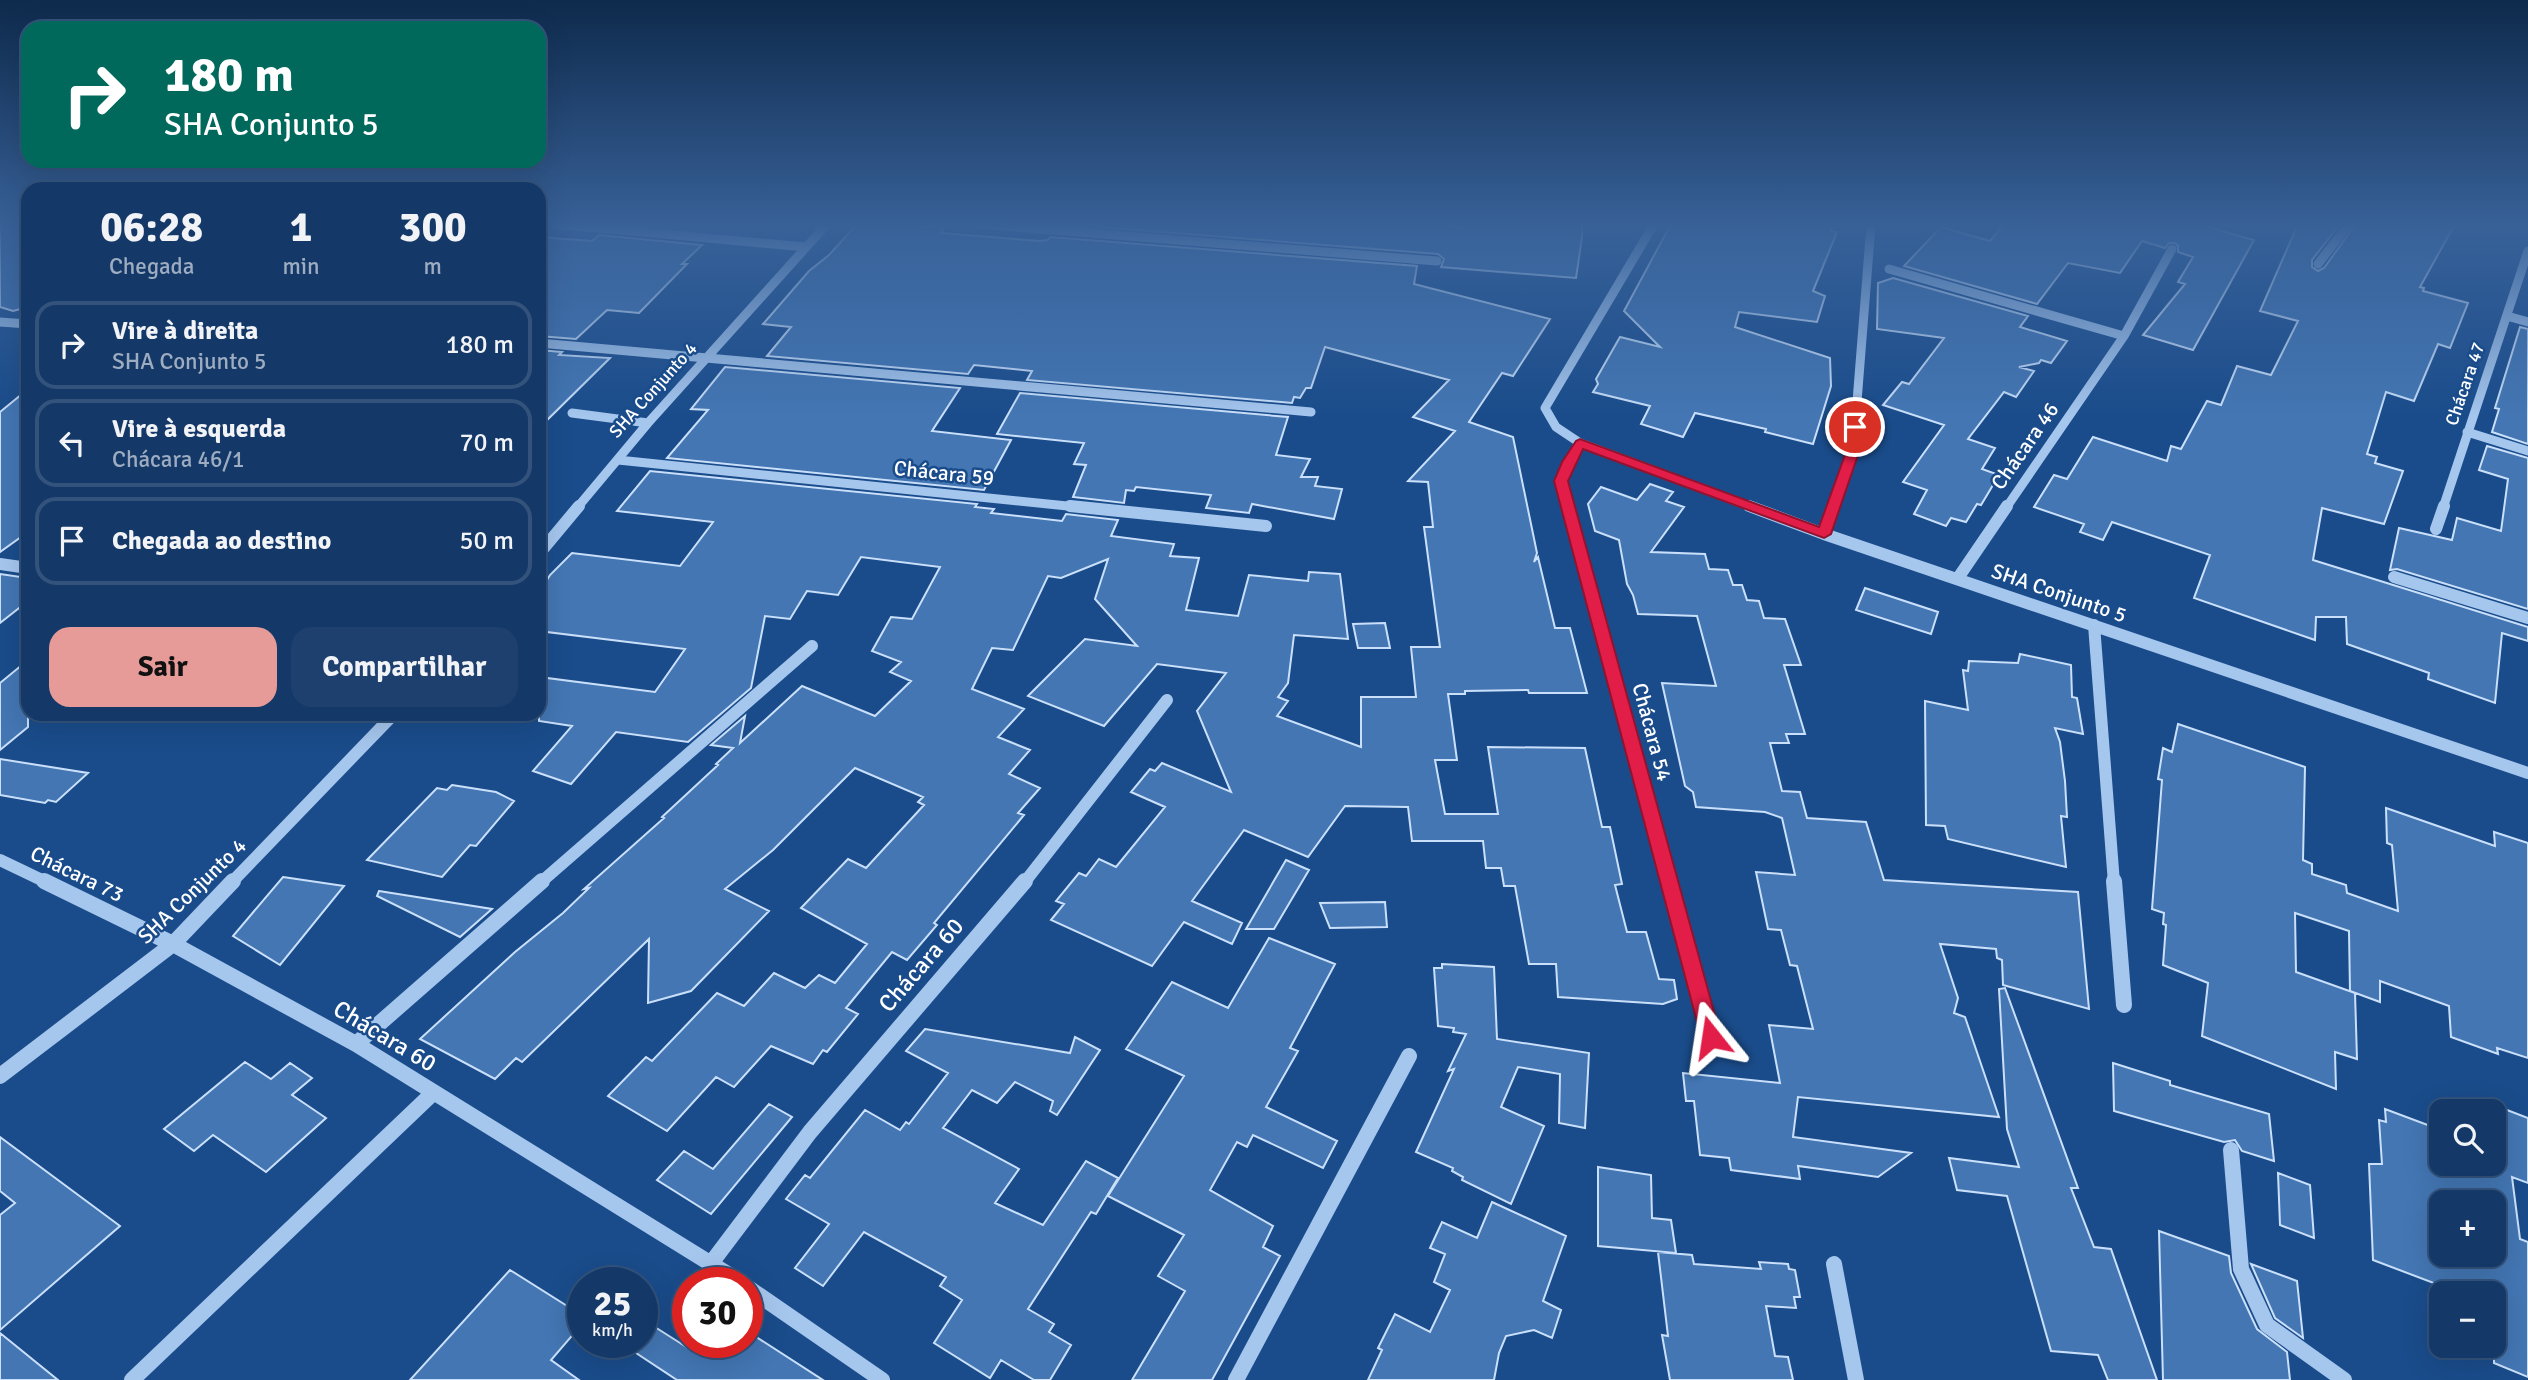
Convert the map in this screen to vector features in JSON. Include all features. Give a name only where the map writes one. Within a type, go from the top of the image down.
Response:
[{"type":"street","name":"SHA Conjunto 4","points":[[546,546],[648,423],[769,288]]},
{"type":"street","name":"SHA Conjunto 5","points":[[1615,288],[1545,408],[1556,427],[1580,443],[1824,534],[2528,773]]},
{"type":"street","points":[[1824,534],[1853,452],[1866,288]]},
{"type":"street","points":[[1955,288],[2124,336]]},
{"type":"street","name":"Chácara 46","points":[[1958,578],[2124,336],[2150,288]]},
{"type":"street","name":"Chácara 47","points":[[2436,529],[2516,288]]},
{"type":"street","points":[[2507,316],[2528,322]]},
{"type":"street","points":[[1,323],[21,324]]},
{"type":"street","points":[[546,344],[1311,412]]},
{"type":"street","points":[[572,413],[648,423]]},
{"type":"street","points":[[2467,432],[2528,451]]},
{"type":"street","name":"Chácara 54","points":[[1580,443],[1561,481],[1711,1037]]},
{"type":"street","name":"Chácara 59","points":[[618,460],[1266,526]]},
{"type":"street","points":[[0,564],[21,567]]},
{"type":"street","points":[[2394,577],[2528,618]]},
{"type":"street","points":[[2094,625],[2124,1005]]},
{"type":"street","points":[[356,1044],[812,646]]},
{"type":"street","name":"Chácara 60","points":[[712,1262],[810,1132],[1020,888],[1167,700]]},
{"type":"street","name":"SHA Conjunto 4","points":[[0,1076],[173,944],[387,721]]},
{"type":"street","name":"Chácara 73","points":[[0,860],[173,944]]},
{"type":"street","name":"Chácara 60","points":[[173,944],[356,1044],[719,1267]]},
{"type":"street","points":[[1236,1380],[1409,1056]]},
{"type":"street","points":[[132,1380],[433,1093]]},
{"type":"street","points":[[2231,1150],[2241,1269],[2267,1325],[2344,1380]]},
{"type":"street","points":[[1834,1264],[1856,1380]]},
{"type":"street","points":[[763,1298],[882,1380]]},
{"type":"building","points":[[0,288],[21,288],[21,309],[13,311],[0,307]]},
{"type":"building","points":[[546,288],[663,288],[639,313],[607,310],[576,339],[546,337]]},
{"type":"building","points":[[794,288],[1431,288],[1550,319],[1513,376],[1502,373],[1469,422],[1513,437],[1537,553],[1534,562],[1538,557],[1555,628],[1570,628],[1587,693],[1529,693],[1528,690],[1465,691],[1465,694],[1448,694],[1457,760],[1435,760],[1445,814],[1498,814],[1488,747],[1585,748],[1602,827],[1610,827],[1622,884],[1615,885],[1627,932],[1646,932],[1659,979],[1674,980],[1677,999],[1663,1004],[1558,997],[1556,964],[1529,964],[1515,886],[1504,886],[1501,868],[1486,868],[1483,841],[1412,841],[1408,807],[1345,806],[1308,857],[1244,830],[1192,901],[1242,923],[1232,944],[1184,922],[1152,966],[1051,920],[1064,904],[1056,901],[1079,873],[1086,876],[1099,859],[1116,867],[1165,807],[1131,792],[1150,769],[1155,771],[1162,763],[1231,792],[1197,711],[1226,673],[1157,664],[1104,726],[1028,696],[1085,639],[1137,646],[1095,599],[1108,559],[1061,578],[1048,576],[1013,650],[992,648],[972,689],[1024,709],[998,737],[1030,750],[1009,774],[1040,788],[1018,813],[1024,815],[934,923],[937,925],[907,960],[892,952],[846,1008],[858,1014],[827,1052],[823,1050],[813,1064],[771,1046],[734,1087],[716,1077],[667,1131],[608,1096],[646,1057],[652,1061],[717,993],[744,1006],[774,973],[805,988],[819,975],[835,983],[867,944],[801,908],[848,859],[866,868],[924,805],[918,802],[923,797],[855,768],[773,850],[725,889],[769,911],[691,991],[648,1003],[649,939],[522,1062],[516,1058],[495,1079],[420,1039],[515,952],[563,913],[589,888],[584,889],[664,818],[662,817],[718,765],[716,764],[733,748],[711,745],[745,716],[740,743],[802,686],[875,716],[911,681],[890,672],[901,662],[872,651],[891,617],[912,619],[940,567],[861,557],[838,595],[807,591],[790,619],[765,616],[751,688],[688,742],[616,732],[571,784],[533,771],[572,726],[539,721],[546,721],[546,678],[655,692],[685,649],[546,632],[546,582],[572,553],[680,566],[713,522],[617,511],[650,471],[977,504],[975,507],[994,509],[991,513],[1062,521],[1066,514],[1118,520],[1111,536],[1174,544],[1170,556],[1199,558],[1186,610],[1238,616],[1249,575],[1308,581],[1309,572],[1340,574],[1348,639],[1294,635],[1288,683],[1278,697],[1288,701],[1277,716],[1361,747],[1361,697],[1416,697],[1411,647],[1440,647],[1424,527],[1433,527],[1428,482],[1408,481],[1455,431],[1413,417],[1449,380],[1325,347],[1311,388],[1306,388],[1300,398],[1294,397],[1292,403],[1027,380],[1032,371],[974,365],[968,374],[767,356],[791,327],[763,324]]},
{"type":"building","points":[[1636,288],[1814,288],[1813,291],[1825,296],[1817,322],[1739,312],[1735,327],[1830,358],[1831,386],[1813,444],[1765,432],[1766,429],[1695,413],[1683,437],[1641,424],[1650,406],[1593,392],[1598,384],[1596,379],[1620,337],[1660,347],[1624,311]]},
{"type":"building","points":[[1878,288],[1930,288],[2028,316],[2020,327],[2067,341],[2051,363],[2041,360],[2039,363],[2019,367],[2034,371],[2016,397],[2004,392],[1968,439],[1995,448],[1982,469],[1999,475],[1981,505],[1977,504],[1966,522],[1951,518],[1946,526],[1914,514],[1927,490],[1903,482],[1944,425],[1883,405],[1902,382],[1909,384],[1944,338],[1877,329]]},
{"type":"building","points":[[1982,288],[2049,288],[2037,304]]},
{"type":"building","points":[[2181,288],[2227,288],[2193,350],[2143,335]]},
{"type":"building","points":[[2270,288],[2424,288],[2423,291],[2468,303],[2450,348],[2438,344],[2414,401],[2386,392],[2367,454],[2377,457],[2375,463],[2403,471],[2384,524],[2322,508],[2313,560],[2528,627],[2528,641],[2502,633],[2495,703],[2428,679],[2429,673],[2347,644],[2346,617],[2316,617],[2315,640],[2194,598],[2210,555],[2112,522],[2103,540],[2080,532],[2084,524],[2034,507],[2054,475],[2067,479],[2093,437],[2167,461],[2171,446],[2181,449],[2207,401],[2221,405],[2237,366],[2271,375],[2298,321],[2260,311]]},
{"type":"building","points":[[2520,327],[2528,329],[2528,444],[2492,432],[2499,409],[2495,408]]},
{"type":"building","points":[[546,351],[562,352],[559,355],[610,358],[546,421]]},
{"type":"building","points":[[725,367],[960,388],[932,431],[1011,440],[984,490],[667,458],[708,410],[691,409]]},
{"type":"building","points":[[1020,393],[1288,417],[1276,455],[1310,459],[1301,477],[1318,477],[1315,486],[1342,489],[1334,519],[1252,504],[1249,513],[1206,508],[1211,495],[1136,487],[1134,491],[1126,490],[1124,503],[1073,497],[1086,465],[1074,464],[1084,443],[997,434]]},
{"type":"building","points":[[21,395],[21,537],[0,552],[0,412]]},
{"type":"building","points":[[2487,446],[2528,458],[2528,609],[2397,569],[2390,570],[2399,528],[2452,540],[2457,518],[2501,531],[2508,479],[2479,470]]},
{"type":"building","points":[[1650,484],[1673,492],[1666,501],[1684,507],[1651,552],[1705,554],[1709,569],[1728,570],[1733,585],[1742,585],[1747,600],[1759,601],[1764,618],[1785,619],[1801,665],[1784,665],[1805,734],[1786,734],[1789,743],[1770,743],[1782,791],[1800,792],[1807,818],[1866,822],[1884,880],[2078,892],[2089,1009],[2003,985],[2002,960],[1997,958],[1996,949],[1940,944],[1958,998],[1954,1013],[1965,1017],[1999,1117],[1798,1097],[1793,1137],[1911,1153],[1878,1177],[1798,1166],[1800,1179],[1731,1170],[1729,1158],[1700,1155],[1694,1101],[1686,1101],[1683,1073],[1780,1083],[1769,1025],[1813,1029],[1797,966],[1790,965],[1781,930],[1768,929],[1756,872],[1795,875],[1782,818],[1765,812],[1696,807],[1693,792],[1685,786],[1662,683],[1716,686],[1697,616],[1638,614],[1627,584],[1619,540],[1595,531],[1588,504],[1601,487],[1637,500]]},
{"type":"building","points":[[0,574],[21,577],[21,606],[0,623]]},
{"type":"building","points":[[1865,588],[1938,612],[1931,634],[1856,610]]},
{"type":"building","points":[[1385,623],[1390,648],[1358,648],[1353,624]]},
{"type":"building","points":[[2020,654],[2071,665],[2072,697],[2077,698],[2083,734],[2055,728],[2060,742],[2065,781],[2067,817],[2061,816],[2066,867],[1948,839],[1945,826],[1926,825],[1925,701],[1968,710],[1963,670],[1968,671],[1969,661],[2018,663]]},
{"type":"building","points":[[21,666],[21,721],[28,721],[28,727],[0,750],[0,683]]},
{"type":"building","points":[[2178,724],[2305,767],[2303,860],[2312,864],[2312,874],[2346,885],[2347,893],[2398,911],[2392,845],[2387,843],[2386,808],[2495,846],[2494,832],[2528,843],[2528,1058],[2497,1048],[2498,1054],[2451,1037],[2449,1006],[2380,981],[2380,1002],[2350,991],[2349,931],[2295,913],[2296,972],[2355,993],[2357,1059],[2335,1052],[2336,1089],[2202,1036],[2208,983],[2163,965],[2166,925],[2163,924],[2164,913],[2152,909],[2162,780],[2158,779],[2163,748],[2172,752]]},
{"type":"building","points":[[0,759],[88,773],[56,802],[48,800],[45,803],[0,795]]},
{"type":"building","points":[[452,785],[496,792],[514,801],[476,846],[470,845],[442,877],[367,860],[437,788],[447,790]]},
{"type":"building","points":[[1286,860],[1309,870],[1274,929],[1246,929]]},
{"type":"building","points":[[283,877],[344,886],[280,965],[233,936]]},
{"type":"building","points":[[379,891],[492,909],[460,937],[377,896]]},
{"type":"building","points":[[1385,902],[1387,927],[1330,928],[1320,903]]},
{"type":"building","points":[[1269,938],[1335,964],[1290,1048],[1298,1051],[1266,1107],[1337,1141],[1323,1168],[1253,1135],[1247,1147],[1237,1142],[1210,1190],[1273,1226],[1263,1247],[1280,1256],[1212,1380],[1132,1380],[1185,1291],[1158,1276],[1184,1235],[1108,1196],[1184,1076],[1126,1049],[1172,982],[1228,1008]]},
{"type":"building","points":[[1442,964],[1494,967],[1497,1039],[1589,1053],[1585,1128],[1559,1123],[1560,1074],[1518,1067],[1501,1107],[1544,1126],[1511,1204],[1462,1180],[1463,1177],[1452,1171],[1453,1168],[1416,1152],[1454,1069],[1448,1071],[1466,1034],[1453,1032],[1454,1028],[1438,1026],[1434,968],[1442,968]]},
{"type":"building","points":[[2005,988],[2078,1188],[2071,1188],[2094,1247],[2111,1249],[2157,1380],[2108,1380],[2098,1355],[2051,1351],[2007,1196],[1957,1190],[1949,1158],[2019,1167],[2007,1129],[1999,989]]},
{"type":"building","points":[[925,1029],[1070,1053],[1075,1037],[1100,1050],[1057,1115],[1050,1111],[1053,1101],[1015,1082],[997,1103],[972,1090],[943,1128],[1019,1169],[995,1203],[1043,1225],[1086,1161],[1118,1178],[1096,1214],[1091,1212],[1028,1309],[1054,1324],[1049,1332],[1071,1345],[1050,1380],[1034,1380],[1001,1360],[990,1378],[934,1343],[962,1300],[940,1286],[946,1277],[864,1232],[823,1286],[795,1268],[829,1224],[786,1199],[805,1175],[810,1178],[865,1110],[900,1130],[906,1122],[909,1124],[948,1073],[906,1051]]},
{"type":"building","points":[[245,1062],[271,1079],[290,1063],[312,1078],[292,1095],[326,1118],[266,1172],[213,1135],[194,1151],[164,1129]]},
{"type":"building","points":[[2113,1063],[2170,1081],[2170,1085],[2269,1114],[2274,1161],[2242,1151],[2235,1140],[2224,1142],[2114,1111]]},
{"type":"building","points":[[769,1104],[792,1117],[711,1214],[657,1180],[684,1151],[713,1169]]},
{"type":"building","points":[[2385,1109],[2429,1126],[2429,1176],[2506,1176],[2506,1110],[2528,1118],[2528,1183],[2512,1177],[2520,1239],[2528,1242],[2528,1377],[2494,1363],[2494,1358],[2506,1358],[2506,1281],[2429,1281],[2373,1260],[2369,1164],[2382,1164],[2379,1120],[2386,1122]]},
{"type":"building","points":[[0,1137],[120,1226],[0,1330],[0,1215],[15,1203],[0,1191]]},
{"type":"building","points":[[1598,1167],[1651,1175],[1652,1218],[1671,1220],[1676,1253],[1598,1246]]},
{"type":"building","points":[[2278,1173],[2310,1185],[2314,1238],[2280,1225]]},
{"type":"building","points":[[1492,1202],[1566,1236],[1543,1301],[1561,1310],[1552,1338],[1534,1330],[1506,1336],[1499,1353],[1494,1380],[1368,1380],[1382,1350],[1378,1348],[1395,1314],[1430,1332],[1450,1290],[1434,1282],[1445,1254],[1430,1248],[1442,1222],[1477,1238]]},
{"type":"building","points":[[2159,1231],[2229,1256],[2231,1273],[2257,1329],[2287,1352],[2290,1380],[2163,1380]]},
{"type":"building","points":[[1658,1252],[1692,1255],[1694,1264],[1761,1269],[1759,1262],[1788,1264],[1789,1269],[1795,1270],[1800,1297],[1794,1297],[1796,1308],[1766,1306],[1775,1356],[1788,1357],[1793,1380],[1670,1380],[1662,1335],[1668,1336]]},
{"type":"building","points":[[2251,1264],[2297,1281],[2303,1338],[2275,1318]]},
{"type":"building","points":[[510,1270],[567,1306],[567,1342],[551,1360],[579,1380],[410,1380]]},
{"type":"building","points":[[658,1329],[672,1338],[672,1358],[763,1358],[763,1341],[823,1380],[677,1380],[644,1358],[658,1358]]},
{"type":"building","points":[[0,1333],[58,1380],[0,1380]]},
{"type":"route","points":[[1711,1037],[1561,481],[1580,443],[1824,534],[1853,452],[1855,427]]}]
